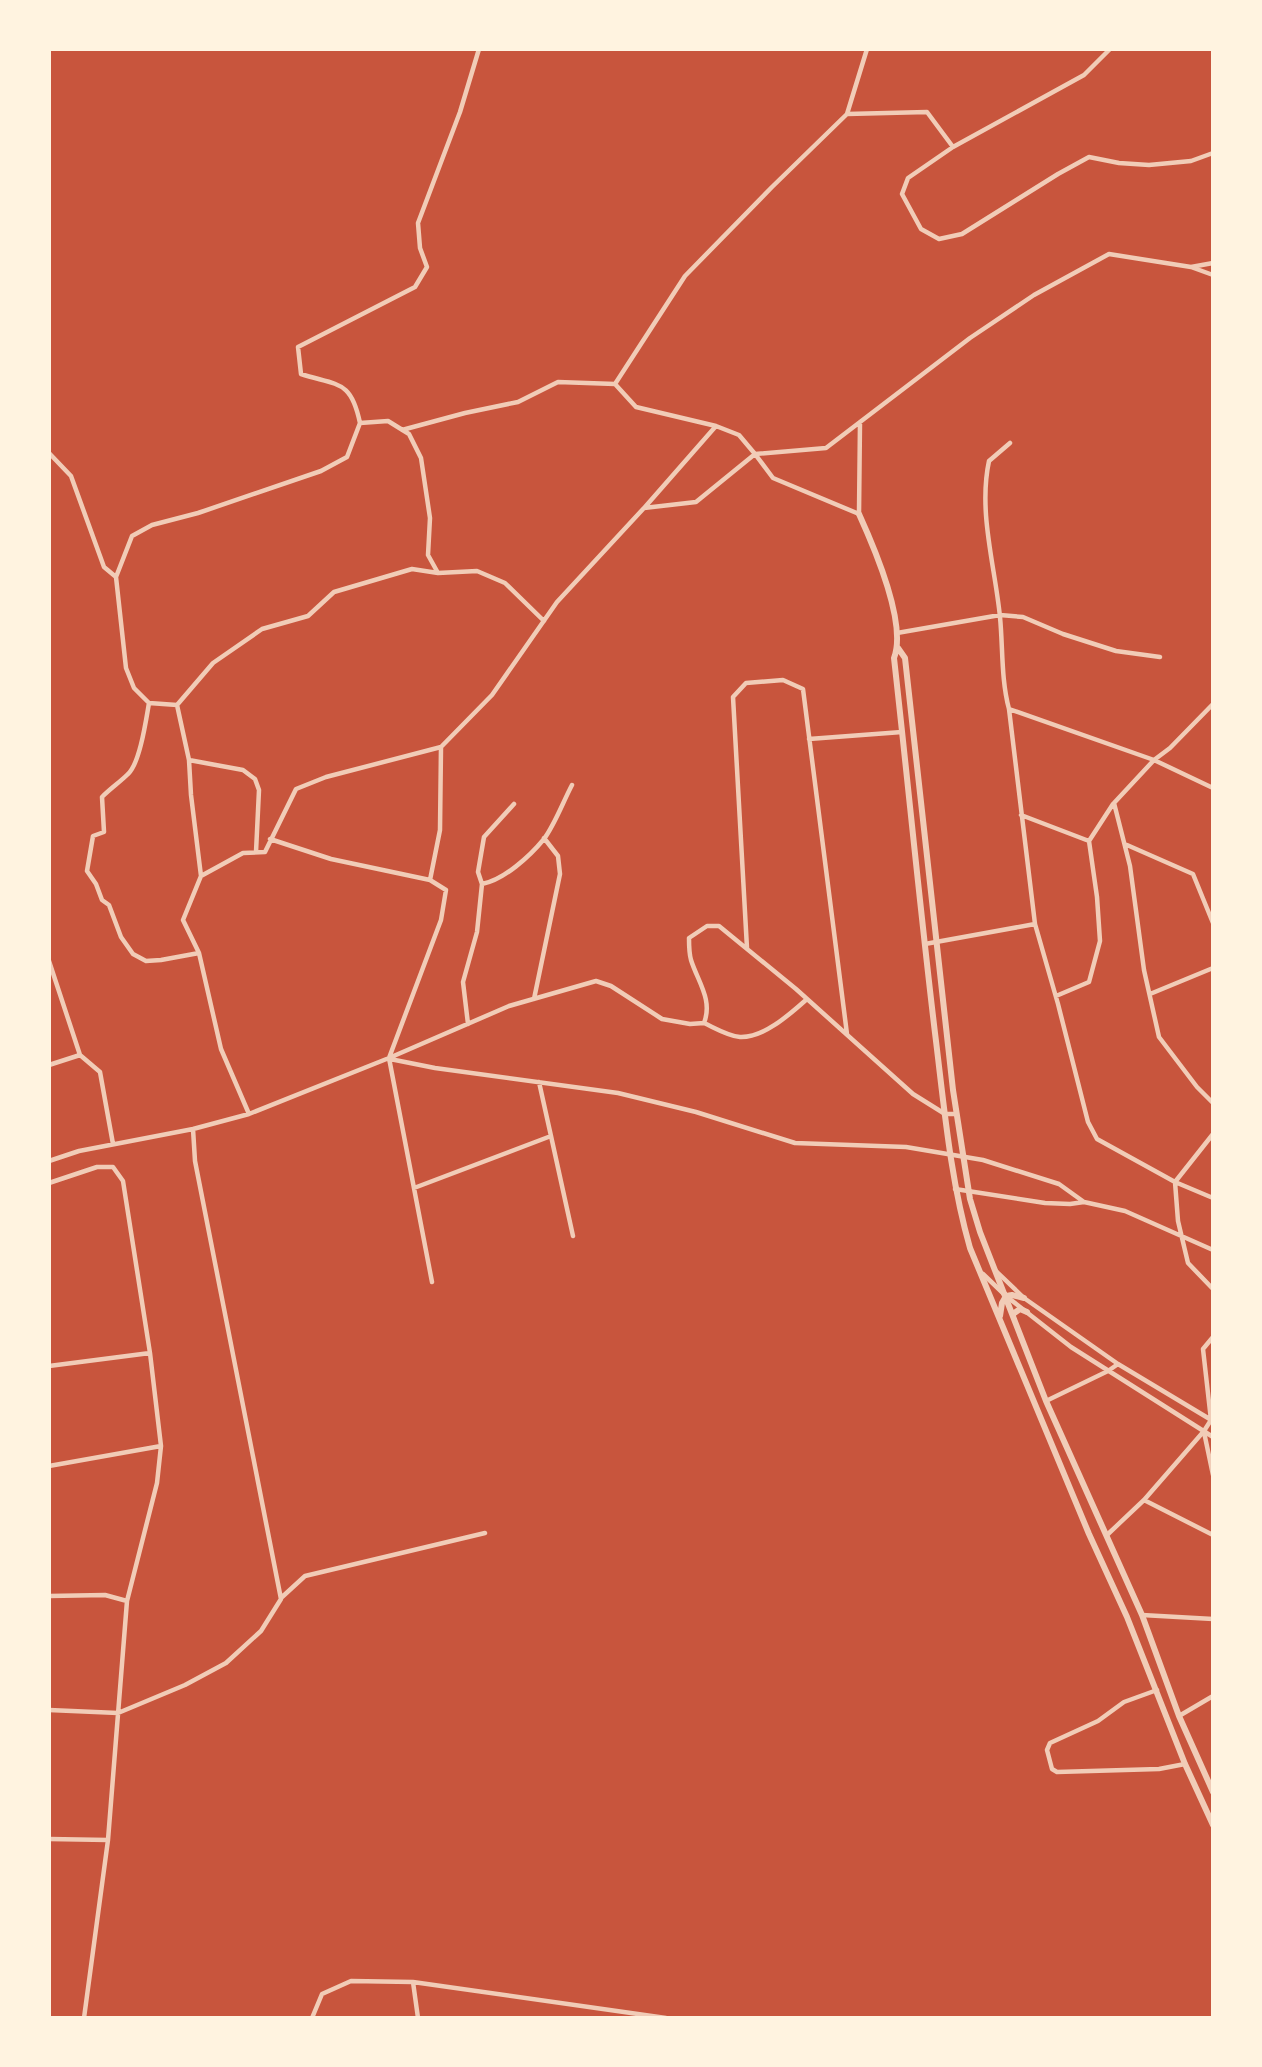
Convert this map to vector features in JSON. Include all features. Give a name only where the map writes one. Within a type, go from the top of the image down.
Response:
[{"type":"street","points":[[177,705],[149,704],[134,688],[126,668],[116,577],[132,536],[152,525],[198,513],[321,471],[347,457],[360,423],[356,402],[345,387],[301,374],[298,347],[415,287],[427,267],[420,248],[418,223],[460,111],[479,49]]},
{"type":"street","points":[[615,384],[685,276],[847,114],[867,49]]},
{"type":"street","points":[[1110,49],[1084,75],[953,147],[908,178],[902,194],[921,229],[940,239],[962,234],[1089,157],[1149,165],[1191,161],[1213,153]]},
{"type":"street","points":[[847,114],[927,112],[953,147]]},
{"type":"street","points":[[644,508],[696,502],[755,454],[826,448],[970,338],[1034,295],[1109,254],[1191,267],[1213,275]]},
{"type":"street","points":[[1191,267],[1213,263]]},
{"type":"street","points":[[402,430],[519,402],[558,382],[615,384],[636,407],[716,426],[740,435],[773,478],[859,514]]},
{"type":"street","points":[[360,423],[388,421],[409,434],[421,458],[430,518],[428,555],[438,573]]},
{"type":"street","points":[[860,422],[859,514],[873,546],[897,633],[898,648],[894,658],[955,1189],[970,1248],[1089,1534],[1127,1617],[1185,1764],[1213,1825]]},
{"type":"street","points":[[201,876],[243,853],[265,852],[296,789],[326,777],[441,747],[492,695],[557,602],[716,426]]},
{"type":"street","points":[[1010,443],[989,461],[986,487],[986,511],[1000,615],[1005,694],[1035,924],[1088,1122],[1097,1139],[1175,1182],[1213,1198]]},
{"type":"street","points":[[49,453],[71,476],[104,567],[116,577]]},
{"type":"street","points":[[177,705],[214,663],[262,629],[308,616],[334,592],[412,569],[438,573],[477,571],[505,583],[544,621]]},
{"type":"street","points":[[897,633],[1000,615],[1023,617],[1073,638],[1116,651],[1160,657]]},
{"type":"street","points":[[898,648],[905,658],[957,1114],[969,1191],[980,1233],[1046,1401],[1142,1615],[1179,1716],[1213,1792]]},
{"type":"street","points":[[747,949],[733,697],[746,683],[783,680],[803,689],[848,1034]]},
{"type":"street","points":[[149,704],[143,739],[130,773],[102,797],[104,832],[93,836],[87,871],[102,900],[109,905],[121,937],[133,954],[146,961],[198,953]]},
{"type":"street","points":[[1056,996],[1088,982],[1100,941],[1089,841],[1114,803],[1154,760],[1170,748],[1213,704]]},
{"type":"street","points":[[177,705],[189,760],[201,876],[183,920],[198,953],[221,1049],[249,1114]]},
{"type":"street","points":[[1009,709],[1154,760],[1213,788]]},
{"type":"street","points":[[809,739],[902,732]]},
{"type":"street","points":[[430,880],[440,830],[441,747]]},
{"type":"street","points":[[189,760],[243,770],[256,779],[259,790],[256,852]]},
{"type":"street","points":[[482,884],[490,883],[515,866],[544,838],[572,785]]},
{"type":"street","points":[[1114,803],[1126,845],[1144,970],[1159,1037],[1197,1087],[1213,1103]]},
{"type":"street","points":[[468,1024],[463,982],[477,932],[482,884],[478,872],[484,837],[514,804]]},
{"type":"street","points":[[1021,815],[1089,841]]},
{"type":"street","points":[[534,999],[560,874],[558,856],[544,838]]},
{"type":"street","points":[[270,839],[331,859],[430,880],[446,890],[441,920],[389,1059],[432,1282]]},
{"type":"street","points":[[1126,845],[1193,874],[1213,923]]},
{"type":"street","points":[[925,944],[1035,924]]},
{"type":"street","points":[[704,1023],[708,1014],[708,1000],[690,956],[689,938],[707,926],[719,926],[848,1034],[913,1094],[945,1114],[957,1114]]},
{"type":"street","points":[[49,961],[80,1055],[100,1073],[113,1144]]},
{"type":"street","points":[[1150,993],[1213,968]]},
{"type":"street","points":[[49,1161],[79,1151],[193,1129],[249,1114],[389,1059],[509,1006],[596,981],[611,986],[662,1019],[690,1024],[704,1023],[742,1037],[781,1020],[807,999]]},
{"type":"street","points":[[49,1065],[80,1055]]},
{"type":"street","points":[[389,1059],[435,1068],[618,1093],[683,1108],[795,1143],[906,1147],[964,1156],[1011,1167],[1059,1184],[1084,1202]]},
{"type":"street","points":[[539,1082],[573,1236]]},
{"type":"street","points":[[193,1129],[195,1161],[281,1599]]},
{"type":"street","points":[[1213,1134],[1175,1182],[1178,1221],[1188,1263],[1213,1289]]},
{"type":"street","points":[[414,1188],[551,1136]]},
{"type":"street","points":[[49,1183],[97,1167],[113,1167],[123,1181],[150,1353],[161,1446],[157,1483],[127,1601],[108,1840],[84,2018]]},
{"type":"street","points":[[955,1189],[1045,1203],[1084,1202],[1125,1211],[1213,1250]]},
{"type":"street","points":[[978,1266],[987,1279],[1030,1315],[1108,1371],[1213,1437]]},
{"type":"street","points":[[996,1271],[1024,1298],[1118,1364],[1212,1420]]},
{"type":"street","points":[[1006,1296],[1024,1298]]},
{"type":"street","points":[[1000,1319],[1002,1303],[1006,1296]]},
{"type":"street","points":[[1030,1315],[1040,1308]]},
{"type":"street","points":[[1013,1314],[1020,1309],[1030,1315]]},
{"type":"street","points":[[1106,1535],[1144,1500],[1212,1420],[1203,1349],[1213,1337]]},
{"type":"street","points":[[49,1366],[150,1353]]},
{"type":"street","points":[[1046,1401],[1118,1364]]},
{"type":"street","points":[[1204,1431],[1213,1475]]},
{"type":"street","points":[[49,1466],[161,1446]]},
{"type":"street","points":[[1144,1500],[1213,1535]]},
{"type":"street","points":[[49,1710],[118,1713],[185,1685],[226,1664],[261,1631],[281,1599],[304,1576],[485,1533]]},
{"type":"street","points":[[49,1595],[105,1595],[127,1601]]},
{"type":"street","points":[[1142,1615],[1213,1619]]},
{"type":"street","points":[[1157,1690],[1124,1702],[1098,1721],[1050,1743],[1047,1750],[1052,1769],[1057,1772],[1159,1769],[1185,1764]]},
{"type":"street","points":[[1179,1716],[1213,1696]]},
{"type":"street","points":[[49,1839],[108,1840]]},
{"type":"street","points":[[312,2018],[322,1994],[351,1981],[413,1982],[666,2018]]},
{"type":"street","points":[[413,1982],[418,2018]]}]
